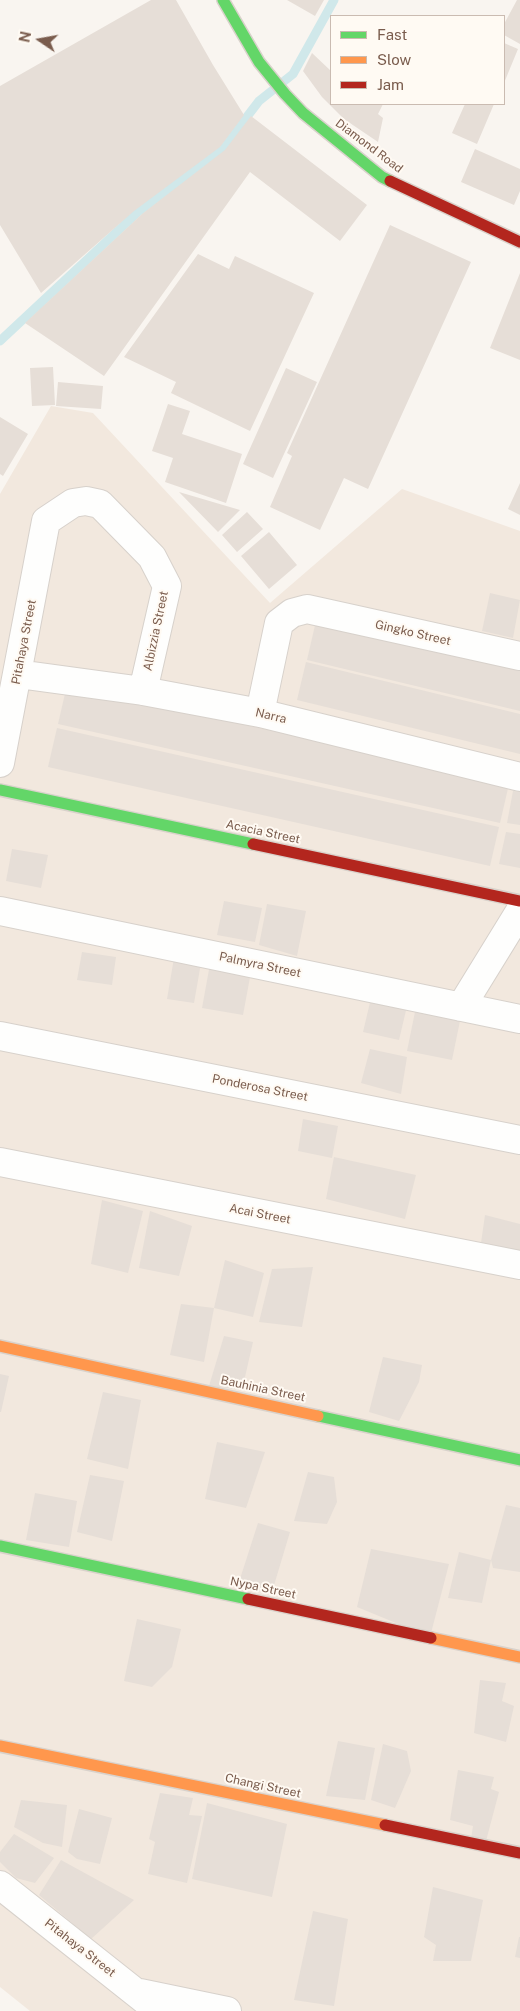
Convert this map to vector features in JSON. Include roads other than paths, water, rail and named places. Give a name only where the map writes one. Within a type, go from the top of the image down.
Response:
[{"type":"street","name":"Diamond Road","points":[[223,0],[259,62],[303,113],[382,177],[520,242]]},
{"type":"street","name":"Albizzia Street","points":[[46,521],[73,503],[86,501],[100,504],[152,557],[167,586],[143,692]]},
{"type":"street","name":"Pitahaya Street","points":[[0,764],[46,521]]},
{"type":"street","name":"Gingko Street","points":[[260,713],[279,623],[292,612],[307,609],[520,656]]},
{"type":"street","name":"Narra","points":[[18,674],[143,692],[260,713],[520,777]]},
{"type":"street","name":"Acacia Street","points":[[0,790],[520,901]]},
{"type":"street","name":"Palmyra Street","points":[[0,911],[520,1018]]},
{"type":"street","points":[[461,1006],[520,911]]},
{"type":"street","name":"Ponderosa Street","points":[[0,1036],[520,1140]]},
{"type":"street","name":"Acai Street","points":[[0,1162],[520,1265]]},
{"type":"street","name":"Bauhinia Street","points":[[0,1346],[520,1460]]},
{"type":"street","name":"Nypa Street","points":[[0,1546],[520,1656]]},
{"type":"street","name":"Changi Street","points":[[0,1746],[520,1853]]},
{"type":"street","name":"Pitahaya Street","points":[[0,1885],[159,2011]]},
{"type":"street","points":[[137,1993],[227,2011]]},
{"type":"waterway","points":[[0,341],[138,212],[223,148],[259,101],[293,74],[334,0]]}]
